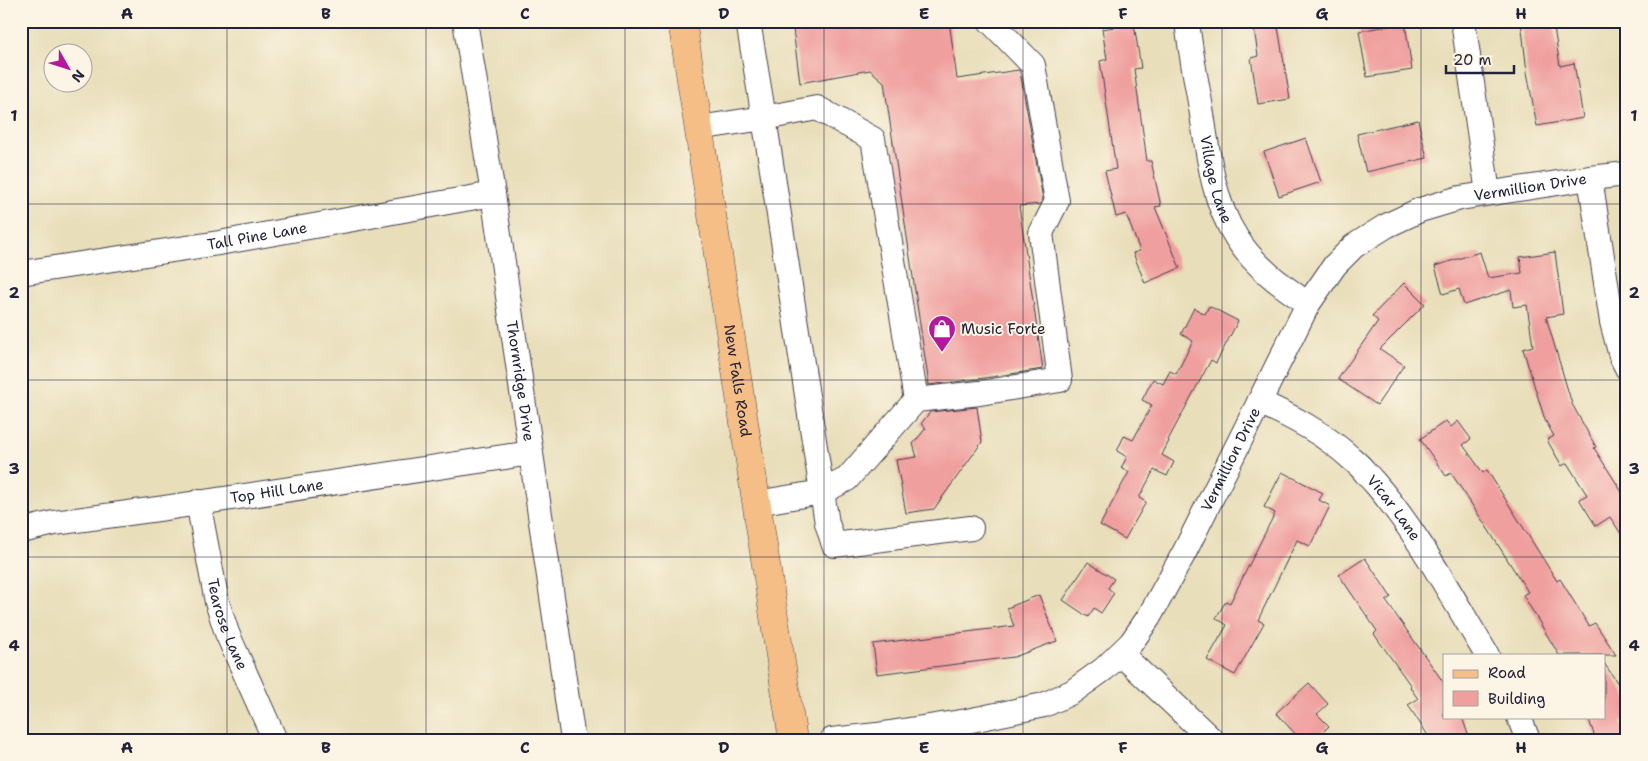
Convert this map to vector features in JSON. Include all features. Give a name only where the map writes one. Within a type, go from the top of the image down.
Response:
[{"type":"main road","name":"New Falls Road","points":[[682,21],[793,740]]},
{"type":"street","name":"Thornridge Drive","points":[[465,21],[493,194],[574,740]]},
{"type":"street","points":[[748,21],[827,523],[834,545],[971,528]]},
{"type":"street","points":[[757,503],[822,492],[847,479],[916,400],[980,393],[1060,380],[1041,233],[1057,201],[1033,65],[990,21]]},
{"type":"street","name":"Village Lane","points":[[1187,21],[1216,189],[1225,218],[1236,238],[1254,260],[1277,282],[1308,304]]},
{"type":"street","points":[[1463,21],[1488,193]]},
{"type":"street","points":[[698,128],[818,108],[873,139],[916,400]]},
{"type":"street","name":"Vermillion Drive","points":[[832,740],[967,721],[1044,705],[1072,692],[1121,654],[1149,617],[1308,304],[1335,265],[1354,246],[1386,226],[1420,210],[1460,198],[1627,174]]},
{"type":"street","points":[[1590,178],[1612,322],[1621,356],[1627,368]]},
{"type":"street","name":"Tall Pine Lane","points":[[21,273],[220,243],[493,194]]},
{"type":"street","name":"Vicar Lane","points":[[1259,402],[1298,420],[1319,433],[1360,466],[1388,499],[1420,544],[1486,654]]},
{"type":"street","name":"Top Hill Lane","points":[[21,532],[54,523],[531,452]]},
{"type":"street","name":"Tearose Lane","points":[[198,502],[216,602],[227,633],[275,740]]},
{"type":"street","points":[[1121,654],[1212,740]]},
{"type":"street","points":[[1519,718],[1528,740]]},
{"type":"building","points":[[843,21],[949,21],[957,79],[1019,70],[1043,199],[1040,204],[1019,206],[1043,369],[929,385],[884,82],[870,70],[800,83],[793,29]]},
{"type":"building","points":[[1253,21],[1277,21],[1290,99],[1258,104],[1251,58],[1258,56]]},
{"type":"building","points":[[1521,21],[1553,21],[1560,66],[1574,63],[1583,118],[1537,126],[1527,72]]},
{"type":"building","points":[[1405,23],[1412,70],[1367,77],[1359,31]]},
{"type":"building","points":[[1134,24],[1141,68],[1134,69],[1147,161],[1151,161],[1161,206],[1155,207],[1180,268],[1145,283],[1133,253],[1140,251],[1126,214],[1116,217],[1105,171],[1116,169],[1100,61],[1107,59],[1102,29]]},
{"type":"building","points":[[1418,120],[1427,158],[1366,172],[1357,134]]},
{"type":"building","points":[[1306,138],[1321,182],[1279,196],[1264,152]]},
{"type":"building","points":[[1480,252],[1488,278],[1522,273],[1520,257],[1555,252],[1563,314],[1546,317],[1572,404],[1596,447],[1594,448],[1627,500],[1627,543],[1610,517],[1596,526],[1579,499],[1587,495],[1567,463],[1562,466],[1547,440],[1554,436],[1545,420],[1523,349],[1533,346],[1527,305],[1513,307],[1511,290],[1464,305],[1459,289],[1443,294],[1435,266]]},
{"type":"building","points":[[1404,283],[1425,304],[1380,349],[1404,365],[1377,405],[1338,379],[1378,321],[1372,316]]},
{"type":"building","points":[[1209,306],[1238,321],[1216,363],[1211,360],[1168,440],[1162,455],[1174,462],[1167,476],[1154,470],[1139,498],[1146,502],[1125,539],[1100,525],[1129,472],[1121,468],[1127,457],[1117,451],[1124,436],[1133,440],[1152,405],[1142,400],[1153,379],[1163,384],[1170,371],[1176,374],[1193,341],[1181,334],[1194,308],[1205,314]]},
{"type":"building","points":[[977,407],[982,442],[934,509],[906,513],[896,460],[917,457],[913,444],[926,428],[921,424],[930,412]]},
{"type":"building","points":[[1446,421],[1451,427],[1458,421],[1471,439],[1463,445],[1483,473],[1487,470],[1557,581],[1560,579],[1589,626],[1595,623],[1616,655],[1558,654],[1523,595],[1528,592],[1486,526],[1451,473],[1446,476],[1420,439]]},
{"type":"building","points":[[1282,472],[1323,493],[1319,500],[1330,506],[1310,546],[1297,540],[1258,620],[1264,623],[1235,675],[1207,660],[1227,625],[1216,618],[1226,601],[1230,603],[1275,513],[1264,507]]},
{"type":"building","points":[[1365,558],[1391,597],[1386,601],[1443,682],[1443,718],[1462,718],[1470,740],[1431,740],[1408,705],[1418,699],[1411,686],[1374,634],[1377,631],[1339,575]]},
{"type":"building","points":[[1088,562],[1114,579],[1108,588],[1114,593],[1101,613],[1094,608],[1088,617],[1063,600]]},
{"type":"building","points":[[1039,595],[1057,641],[1014,657],[877,674],[873,644],[1014,626],[1007,608]]},
{"type":"building","points":[[1606,666],[1625,694],[1627,701],[1627,720],[1621,722],[1627,740],[1596,740],[1588,718],[1606,718]]},
{"type":"building","points":[[1309,683],[1328,704],[1317,714],[1329,726],[1315,740],[1301,740],[1276,713]]},
{"type":"place","name":"Music Forte","points":[[942,353]]}]
